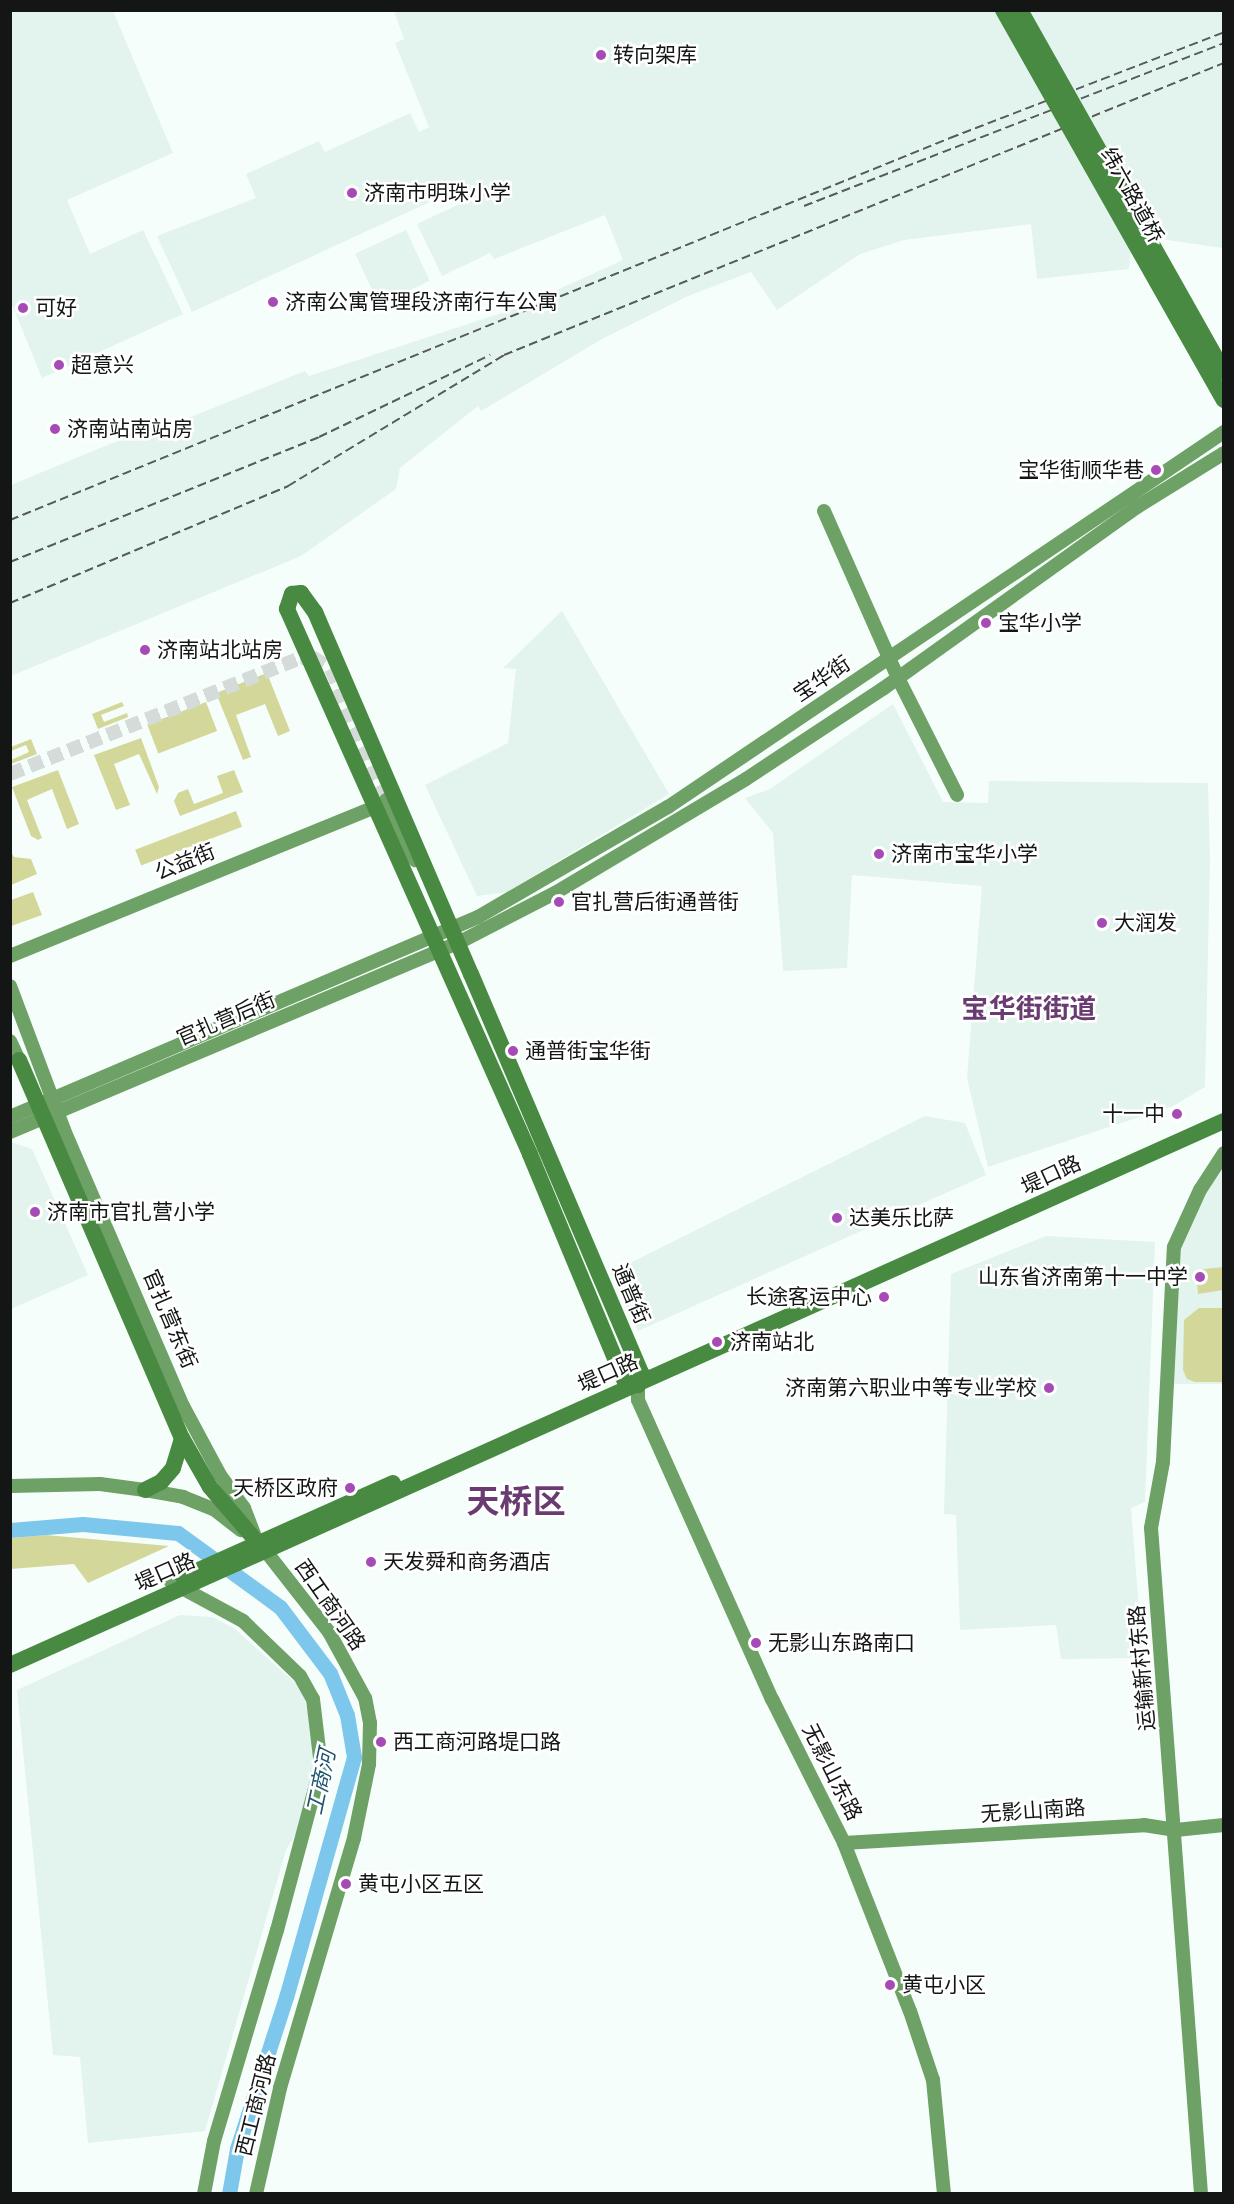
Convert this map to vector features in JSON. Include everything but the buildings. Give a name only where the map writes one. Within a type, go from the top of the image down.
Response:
[{"type":"main road","name":"纬六路道桥","points":[[1004,10],[1224,400]]},
{"type":"main road","name":"纬六路道桥","points":[[1020,10],[1224,372]]},
{"type":"main road","name":"宝华街","points":[[455,936],[668,807],[1224,432]]},
{"type":"main road","name":"宝华街","points":[[434,945],[555,893],[708,802],[898,678],[1137,507],[1224,453]]},
{"type":"main road","points":[[824,511],[889,659],[957,795]]},
{"type":"main road","name":"通普街","points":[[292,594],[308,598],[442,905],[635,1380],[434,945],[381,804],[287,609],[292,594]]},
{"type":"main road","points":[[381,804],[442,905]]},
{"type":"main road","name":"公益街","points":[[10,956],[381,804]]},
{"type":"main road","name":"官扎营后街","points":[[10,1132],[49,1109],[434,945]]},
{"type":"main road","name":"官扎营东街","points":[[10,986],[49,1109],[182,1438],[210,1487],[257,1547]]},
{"type":"main road","points":[[10,1041],[15,1054]]},
{"type":"main road","name":"官扎营东街","points":[[15,1054],[49,1109],[197,1435],[219,1475],[244,1508],[257,1547]]},
{"type":"main road","name":"官扎营后街","points":[[10,1117],[49,1109]]},
{"type":"main road","name":"堤口路","points":[[635,1380],[1224,1112]]},
{"type":"main road","name":"堤口路","points":[[10,1665],[257,1547],[1224,1121]]},
{"type":"main road","name":"运输新村东路","points":[[1202,2193],[1176,1830],[1151,1528],[1163,1462],[1173,1247],[1200,1190],[1224,1153]]},
{"type":"main road","name":"无影山东路","points":[[635,1380],[638,1400],[767,1689],[844,1844],[927,2057],[933,2080],[944,2193]]},
{"type":"main road","points":[[145,1490],[161,1482],[173,1468],[182,1438]]},
{"type":"main road","name":"西工商河路","points":[[10,1486],[100,1484],[183,1497],[215,1510],[257,1547],[329,1632],[365,1698],[370,1723],[369,1764],[354,1838],[280,2088],[256,2193]]},
{"type":"main road","name":"堤口路","points":[[10,1655],[177,1586]]},
{"type":"main road","name":"西工商河路","points":[[177,1586],[243,1621],[300,1676],[313,1699],[321,1766],[214,2141],[204,2193]]},
{"type":"main road","name":"无影山南路","points":[[844,1844],[1143,1825],[1176,1830],[1224,1825]]},
{"type":"shaded area","points":[[10,11],[113,11],[173,153],[67,200],[90,254],[143,230],[183,314],[42,378],[11,302]]},
{"type":"shaded area","points":[[394,11],[1223,11],[1223,248],[1132,235],[1129,269],[1037,279],[1031,224],[904,240],[860,254],[777,310],[751,272],[688,296],[602,339],[481,411],[478,406],[400,468],[396,489],[301,556],[11,676],[11,485],[134,434],[136,439],[305,371],[309,376],[517,308],[623,260],[605,215],[494,259],[490,253],[442,276],[417,224],[466,201],[460,188],[192,312],[157,236],[256,198],[246,174],[319,141],[325,152],[410,113],[419,132],[429,127],[395,43],[404,39]]},
{"type":"shaded area","points":[[406,230],[430,281],[379,304],[355,254]]},
{"type":"shaded area","points":[[562,611],[669,794],[507,892],[477,896],[425,785],[508,743],[516,669],[503,668]]},
{"type":"shaded area","points":[[893,704],[943,802],[988,803],[989,781],[1208,783],[1210,861],[1205,1087],[1173,1106],[988,1167],[967,1078],[982,886],[852,875],[847,968],[783,971],[773,833],[745,798],[770,789]]},
{"type":"shaded area","points":[[925,1116],[965,1123],[986,1175],[638,1331],[610,1273]]},
{"type":"shaded area","name":"济南市官扎营小学","points":[[11,1142],[32,1149],[88,1275],[11,1309]]},
{"type":"shaded area","name":"山东省济南第十一中学","points":[[1223,1162],[1223,1384],[1173,1384],[1177,1248]]},
{"type":"shaded area","name":"济南第六职业中等专业学校","points":[[1046,1236],[1155,1242],[1145,1502],[1131,1508],[1143,1658],[1061,1659],[1056,1625],[960,1630],[956,1515],[944,1514],[951,1274]]},
{"type":"shaded area","points":[[180,1615],[212,1617],[234,1628],[301,1688],[312,1725],[314,1767],[300,1827],[286,1850],[205,2131],[88,2143],[80,2057],[53,2055],[17,1690]]},
{"type":"green space","points":[[267,673],[290,731],[278,736],[265,704],[236,715],[251,757],[243,760],[216,693]]},
{"type":"green space","points":[[122,702],[124,706],[101,715],[104,722],[127,713],[128,717],[98,729],[92,714]]},
{"type":"green space","points":[[206,702],[217,731],[158,754],[147,725]]},
{"type":"green space","points":[[141,738],[159,787],[157,794],[139,754],[114,764],[130,805],[116,810],[94,755]]},
{"type":"green space","points":[[31,739],[37,754],[11,764],[11,760],[29,752],[26,745],[11,751],[11,747]]},
{"type":"green space","points":[[58,770],[79,824],[67,829],[52,789],[27,800],[42,838],[38,840],[31,836],[12,787]]},
{"type":"green space","points":[[234,770],[243,792],[180,816],[174,801],[178,793],[188,789],[194,804],[223,793],[217,776]]},
{"type":"green space","points":[[236,811],[242,827],[141,866],[135,850]]},
{"type":"green space","points":[[10,850],[14,857],[31,859],[37,874],[11,885]]},
{"type":"green space","points":[[33,892],[42,915],[11,926],[11,900]]},
{"type":"green space","points":[[1223,1267],[1223,1290],[1198,1294],[1196,1270]]},
{"type":"green space","points":[[1199,1308],[1223,1308],[1223,1382],[1195,1382],[1187,1379],[1183,1370],[1184,1320]]},
{"type":"green space","points":[[46,1535],[169,1546],[88,1583],[74,1564],[11,1569],[11,1538]]},
{"type":"waterway","name":"工商河","points":[[10,1530],[83,1524],[178,1533],[280,1607],[330,1673],[347,1715],[354,1757],[286,1997],[237,2149],[229,2194]]},
{"type":"tunnel","points":[[10,774],[300,658],[312,657],[331,669],[386,800]]},
{"type":"railway","points":[[10,520],[950,138],[1224,32]]},
{"type":"railway","points":[[804,206],[1224,43]]},
{"type":"railway","points":[[10,603],[288,486],[504,355],[1224,63]]},
{"type":"railway","points":[[10,562],[319,437],[490,355]]},
{"type":"place","name":"转向架库","points":[[601,55]]},
{"type":"place","name":"济南市明珠小学","points":[[352,193]]},
{"type":"place","name":"济南公寓管理段济南行车公寓","points":[[273,302]]},
{"type":"place","name":"可好","points":[[23,308]]},
{"type":"place","name":"超意兴","points":[[59,365]]},
{"type":"place","name":"济南站南站房","points":[[55,429]]},
{"type":"place","name":"宝华街顺华巷","points":[[1156,470]]},
{"type":"place","name":"宝华小学","points":[[986,623]]},
{"type":"place","name":"济南站北站房","points":[[145,650]]},
{"type":"place","name":"济南市宝华小学","points":[[879,854]]},
{"type":"place","name":"官扎营后街通普街","points":[[559,902]]},
{"type":"place","name":"大润发","points":[[1102,923]]},
{"type":"place","name":"通普街宝华街","points":[[513,1051]]},
{"type":"place","name":"十一中","points":[[1177,1114]]},
{"type":"place","name":"济南市官扎营小学","points":[[35,1212]]},
{"type":"place","name":"达美乐比萨","points":[[837,1218]]},
{"type":"place","name":"山东省济南第十一中学","points":[[1200,1277]]},
{"type":"place","name":"长途客运中心","points":[[884,1297]]},
{"type":"place","name":"济南站北","points":[[717,1342]]},
{"type":"place","name":"济南第六职业中等专业学校","points":[[1049,1388]]},
{"type":"place","name":"天桥区政府","points":[[350,1488]]},
{"type":"place","name":"天发舜和商务酒店","points":[[371,1562]]},
{"type":"place","name":"无影山东路南口","points":[[756,1643]]},
{"type":"place","name":"西工商河路堤口路","points":[[381,1742]]},
{"type":"place","name":"黄屯小区五区","points":[[346,1884]]},
{"type":"place","name":"黄屯小区","points":[[890,1985]]},
{"type":"district","name":"宝华街街道","points":[[1029,1010]]},
{"type":"district","name":"天桥区","points":[[516,1502]]}]
